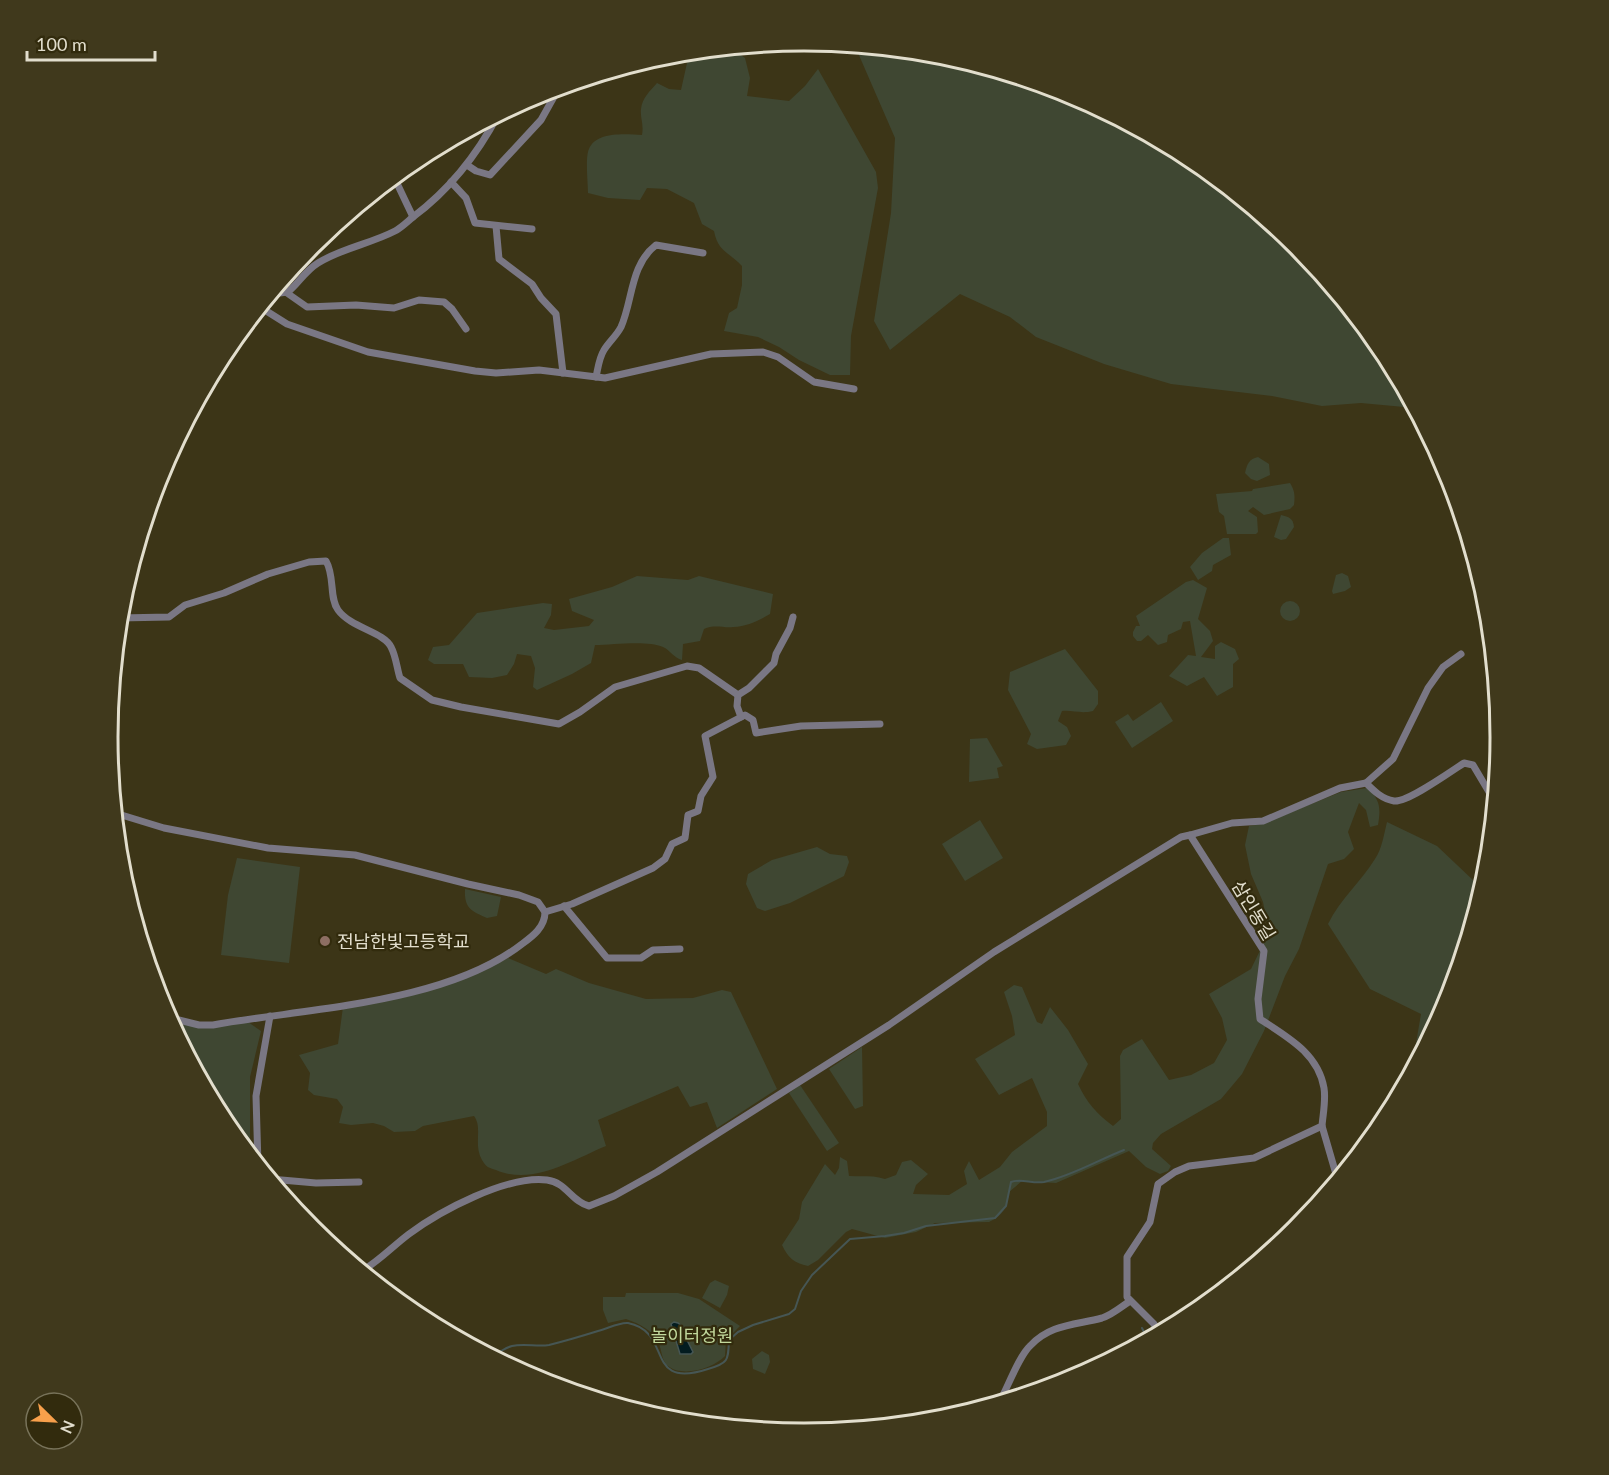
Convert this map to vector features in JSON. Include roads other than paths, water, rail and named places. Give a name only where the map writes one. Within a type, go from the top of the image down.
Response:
[{"type":"street","points":[[467,165],[489,175],[541,120],[553,99]]},
{"type":"street","points":[[281,293],[287,293],[294,288],[307,271],[317,264],[342,250],[391,233],[430,204],[467,165],[491,127]]},
{"type":"street","points":[[451,182],[466,198],[476,223],[532,229]]},
{"type":"street","points":[[398,185],[413,217]]},
{"type":"street","points":[[496,226],[500,259],[531,284],[556,314],[563,373]]},
{"type":"street","points":[[596,377],[603,352],[620,329],[635,278],[650,250],[656,245],[704,254]]},
{"type":"street","points":[[287,293],[307,307],[356,305],[394,308],[419,300],[444,302],[466,329]]},
{"type":"street","points":[[267,311],[287,324],[374,354],[488,373],[539,370],[615,377],[711,354],[763,352],[778,357],[814,382],[854,389]]},
{"type":"street","points":[[129,618],[169,617],[185,605],[224,593],[268,574],[309,562],[326,561],[331,569],[336,607],[344,618],[391,645],[400,678],[432,700],[559,724],[615,687],[687,666],[699,668],[738,695]]},
{"type":"street","points":[[738,695],[749,688],[774,663],[794,617]]},
{"type":"street","points":[[368,1267],[408,1234],[437,1215],[492,1190],[513,1184],[547,1180],[563,1186],[579,1203],[589,1206],[614,1196],[657,1172],[858,1046],[994,952],[1181,837],[1232,823],[1263,821],[1340,788],[1366,783],[1393,759],[1428,688],[1443,667],[1461,654]]},
{"type":"street","points":[[738,695],[737,706],[741,717]]},
{"type":"street","points":[[545,912],[653,868],[664,859],[672,844],[685,838],[688,815],[698,811],[701,796],[713,777],[705,736],[745,716],[753,720],[756,733],[801,726],[880,724]]},
{"type":"street","points":[[1366,783],[1381,797],[1395,802],[1411,797],[1464,764],[1473,765],[1489,792]]},
{"type":"street","points":[[123,815],[164,828],[268,848],[346,854],[381,861],[526,897],[538,902],[545,912],[542,926],[514,950],[483,968],[441,984],[353,1003],[213,1025],[199,1025],[179,1020]]},
{"type":"street","name":"삼인동길","points":[[1190,835],[1264,951],[1258,999],[1260,1019],[1299,1045],[1317,1067],[1324,1089],[1322,1126]]},
{"type":"street","points":[[564,906],[607,958],[641,958],[652,950],[680,949]]},
{"type":"street","points":[[258,1152],[256,1096],[270,1016]]},
{"type":"street","points":[[1155,1327],[1127,1297],[1127,1257],[1150,1222],[1158,1184],[1175,1172],[1189,1166],[1254,1158],[1322,1126],[1335,1172]]},
{"type":"street","points":[[280,1180],[306,1183],[359,1182]]},
{"type":"street","points":[[1003,1395],[1028,1347],[1044,1334],[1054,1328],[1104,1317],[1130,1301]]},
{"type":"water","points":[[674,1322],[685,1329],[686,1338],[693,1352],[691,1354],[680,1354],[671,1324]]},
{"type":"waterway","points":[[499,1352],[517,1345],[549,1345],[628,1323],[642,1328],[651,1337],[666,1366],[675,1372],[688,1373],[715,1367],[726,1360],[729,1340],[738,1332],[789,1314],[795,1309],[801,1291],[812,1275],[850,1239],[885,1236],[926,1226],[995,1218],[1006,1206],[1011,1182],[1044,1182],[1075,1172],[1124,1150]]},
{"type":"waterway","points":[[1142,1328],[1145,1334]]},
{"type":"place","name":"전남한빛고등학교","points":[[325,941]]},
{"type":"park label","name":"놀이터정원","points":[[692,1335]]}]
